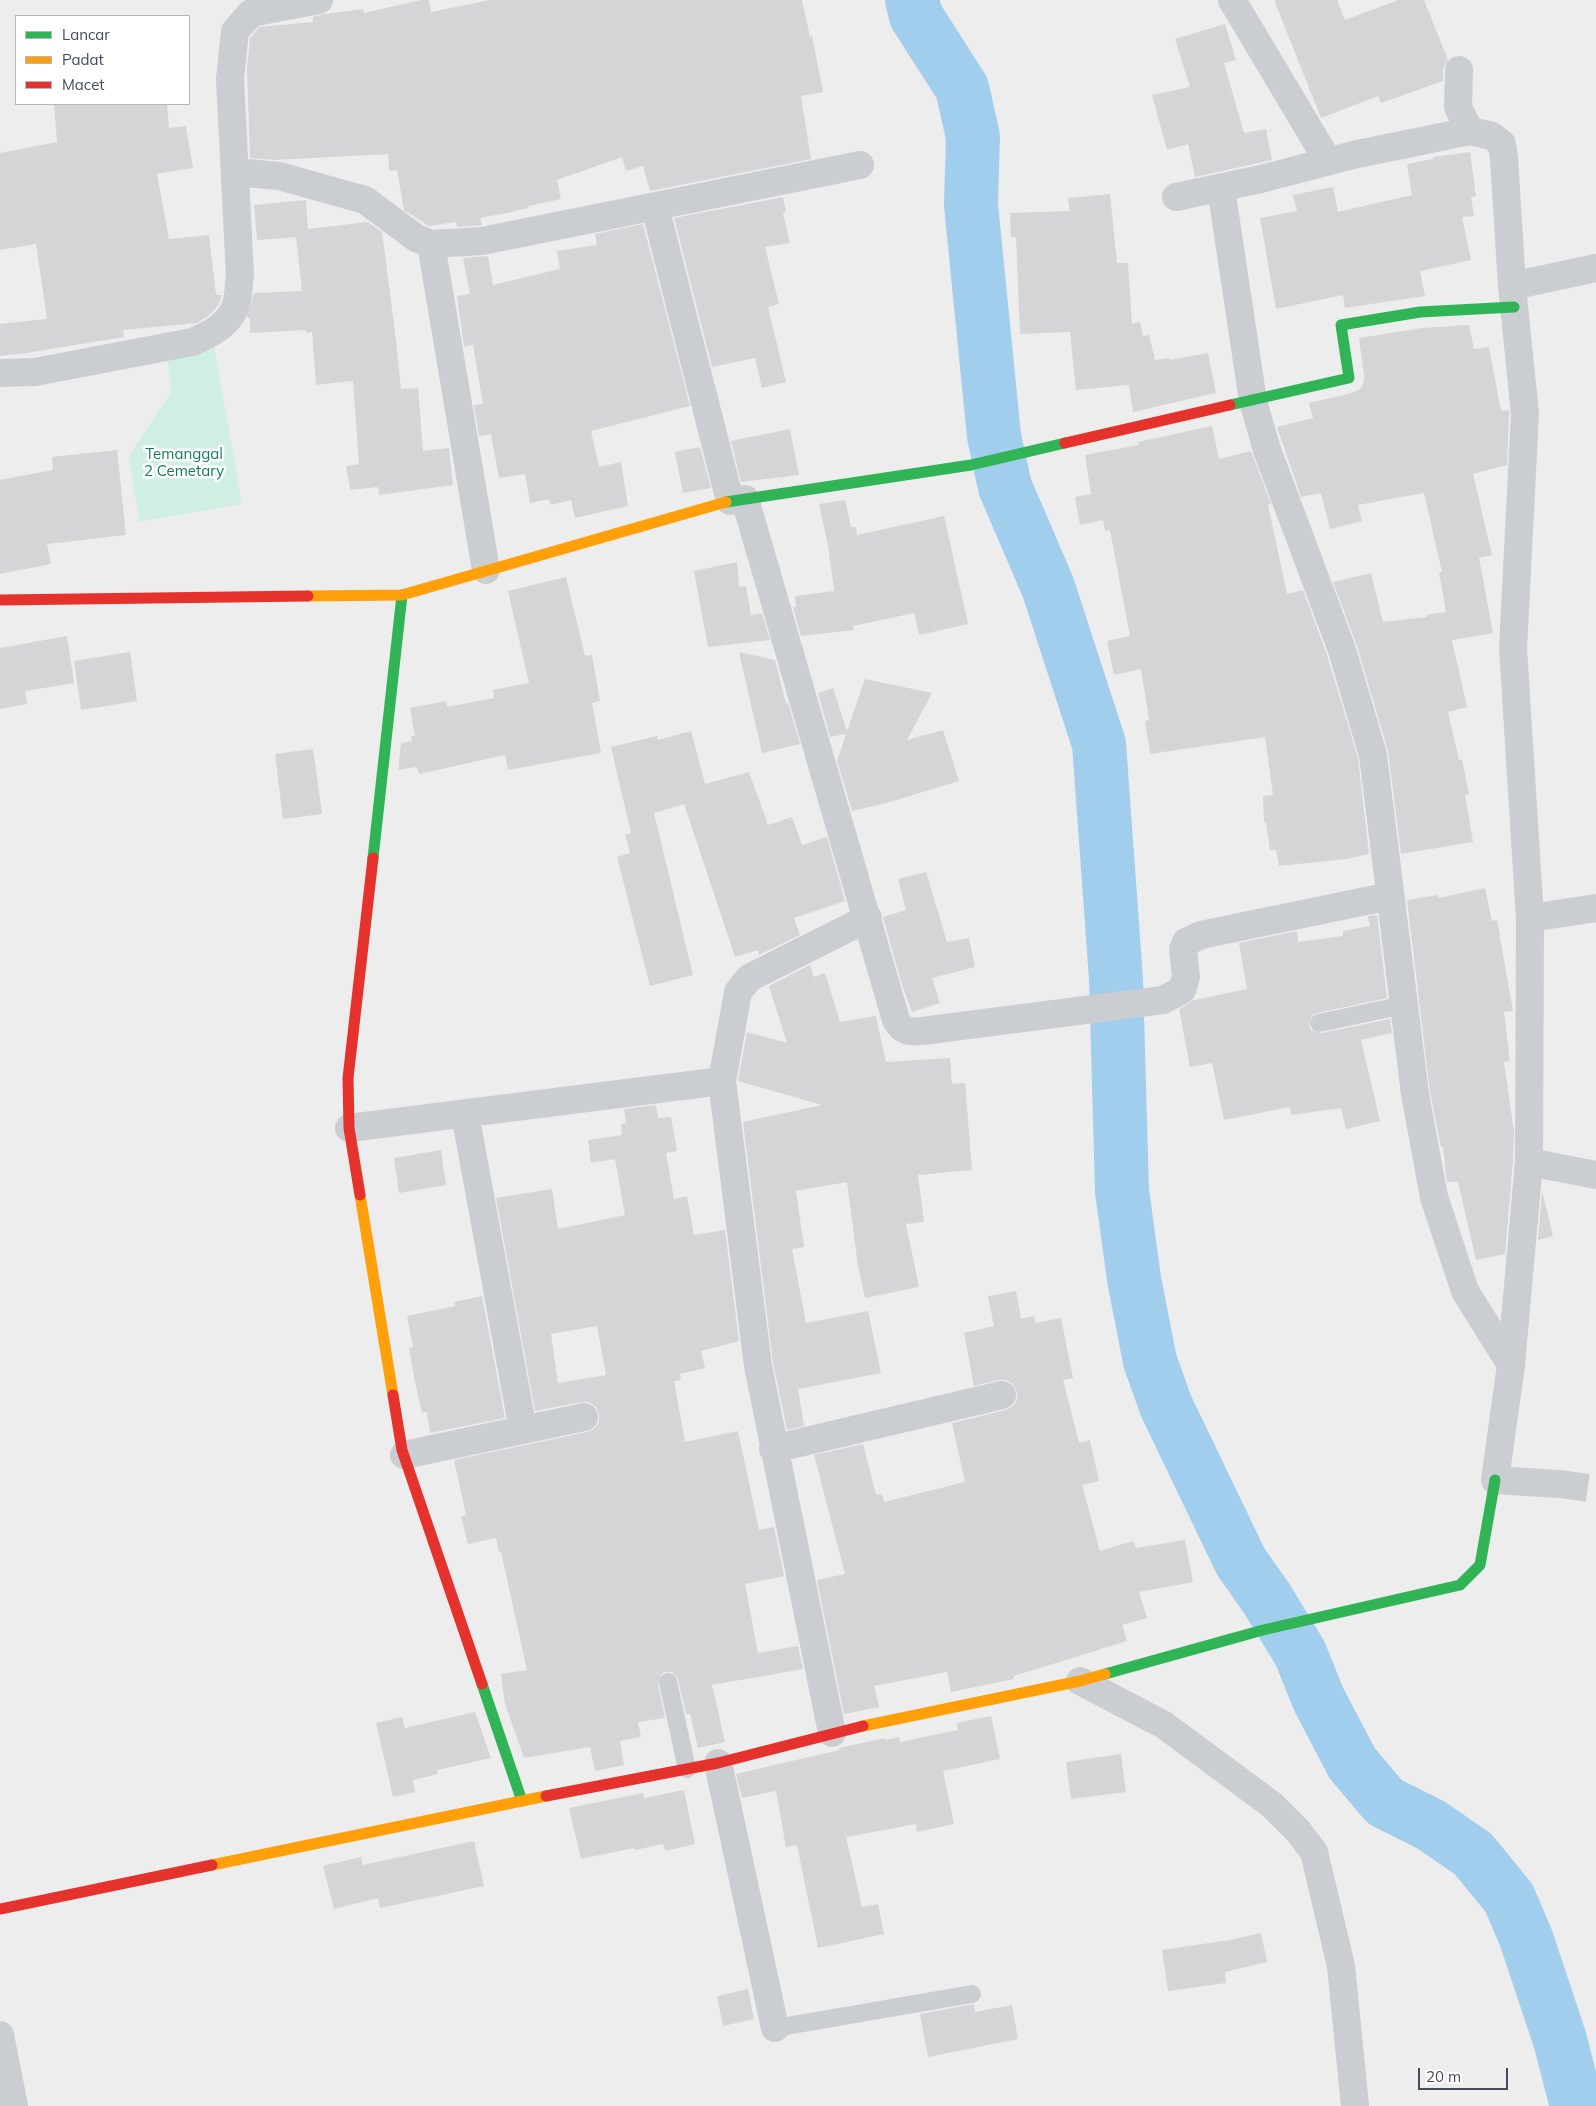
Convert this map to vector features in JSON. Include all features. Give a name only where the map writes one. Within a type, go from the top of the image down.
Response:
[{"type":"street","points":[[0,372],[35,372],[192,342],[212,333],[226,320],[235,307],[240,276],[230,78],[235,31],[251,13],[319,0]]},
{"type":"street","points":[[1232,0],[1328,161]]},
{"type":"street","points":[[1459,70],[1458,108],[1470,131]]},
{"type":"street","points":[[0,1909],[522,1800],[687,1769],[832,1733],[1080,1680],[1262,1630],[1460,1585],[1480,1565],[1495,1480],[1511,1365],[1529,1162],[1530,918],[1513,648],[1525,414],[1513,297],[1502,144],[1492,136],[1470,131],[1328,161],[1221,188],[1176,197]]},
{"type":"street","points":[[236,172],[288,178],[365,200],[416,238],[431,244],[482,241],[860,166]]},
{"type":"street","points":[[1221,188],[1253,401],[1267,450],[1342,650],[1373,754],[1415,1094],[1434,1197],[1465,1291],[1511,1365]]},
{"type":"street","points":[[655,206],[738,500],[868,918],[896,1020],[901,1028],[908,1032],[1163,1000],[1182,990],[1186,977],[1183,949],[1186,942],[1193,938],[1390,896]]},
{"type":"street","points":[[431,244],[486,570]]},
{"type":"street","points":[[0,600],[402,596],[486,570],[738,500],[970,465],[1349,378],[1341,325],[1513,297],[1596,268]]},
{"type":"street","points":[[402,596],[348,1078],[350,1128],[404,1455],[522,1800]]},
{"type":"street","points":[[1530,918],[1596,908]]},
{"type":"street","points":[[832,1733],[773,1449],[758,1366],[722,1082],[738,992],[749,978],[868,918]]},
{"type":"street","points":[[350,1128],[722,1082]]},
{"type":"street","points":[[465,1114],[523,1430]]},
{"type":"street","points":[[1529,1162],[1596,1175]]},
{"type":"street","points":[[773,1449],[1002,1396]]},
{"type":"street","points":[[404,1455],[584,1417]]},
{"type":"street","points":[[1495,1480],[1560,1484]]},
{"type":"street","points":[[1080,1680],[1164,1725],[1265,1799],[1298,1831],[1314,1852],[1341,1966],[1355,2106]]},
{"type":"street","points":[[718,1762],[776,2028]]},
{"type":"street","points":[[0,2036],[14,2106]]},
{"type":"lane","points":[[1319,1023],[1404,1005]]},
{"type":"lane","points":[[668,1682],[687,1769]]},
{"type":"lane","points":[[776,2028],[972,1994]]},
{"type":"green space","name":"Temanggal 2 Cemetary","points":[[214,346],[242,504],[139,522],[129,456],[171,392],[167,357]]},
{"type":"building","points":[[421,0],[429,0],[431,12],[490,0],[802,0],[810,37],[812,36],[823,92],[801,96],[811,159],[650,191],[643,166],[626,171],[622,157],[557,180],[561,199],[528,206],[529,208],[513,212],[480,218],[482,225],[457,227],[456,222],[429,226],[404,210],[397,170],[389,171],[388,154],[275,160],[250,158],[247,67],[250,38],[259,27],[313,22],[313,17],[324,14],[363,9],[364,13]]},
{"type":"building","points":[[1274,0],[1337,0],[1345,20],[1398,0],[1424,0],[1448,60],[1443,69],[1443,81],[1381,103],[1378,96],[1321,118]]},
{"type":"building","points":[[1225,24],[1236,60],[1224,63],[1244,133],[1266,129],[1272,160],[1195,177],[1188,144],[1167,150],[1152,95],[1190,87],[1175,39]]},
{"type":"building","points":[[54,105],[167,105],[169,128],[186,126],[193,168],[157,174],[169,239],[209,235],[216,295],[222,295],[218,306],[208,316],[197,323],[123,330],[124,337],[0,356],[0,324],[47,319],[36,244],[0,250],[0,153],[57,142]]},
{"type":"building","points":[[1470,152],[1476,196],[1471,197],[1474,216],[1462,217],[1471,260],[1420,271],[1425,296],[1345,308],[1343,295],[1276,309],[1260,218],[1297,211],[1293,195],[1333,187],[1338,212],[1412,195],[1407,164],[1433,159],[1433,157]]},
{"type":"building","points":[[1110,194],[1117,263],[1128,263],[1132,324],[1140,322],[1143,336],[1149,335],[1155,360],[1169,358],[1169,360],[1208,353],[1216,393],[1133,412],[1129,385],[1076,390],[1070,332],[1020,334],[1016,237],[1011,237],[1010,213],[1070,211],[1068,198]]},
{"type":"building","points":[[783,197],[786,212],[783,213],[790,243],[765,247],[779,304],[768,307],[786,382],[762,388],[755,358],[712,367],[674,218]]},
{"type":"building","points":[[306,200],[308,229],[368,222],[382,232],[401,389],[418,388],[423,451],[449,448],[453,485],[379,495],[378,487],[350,490],[346,466],[359,464],[353,381],[316,385],[312,332],[306,333],[306,330],[250,333],[250,318],[247,318],[254,293],[302,291],[296,237],[257,240],[254,205]]},
{"type":"building","points":[[643,224],[690,406],[591,431],[599,467],[621,462],[628,506],[575,518],[571,500],[551,505],[549,499],[530,503],[525,474],[499,478],[491,434],[479,436],[474,405],[483,404],[473,345],[464,347],[457,296],[470,294],[463,258],[488,256],[493,285],[560,269],[557,251],[597,245],[595,234]]},
{"type":"building","points":[[1469,325],[1474,349],[1489,347],[1501,411],[1509,410],[1507,465],[1473,474],[1492,555],[1479,558],[1493,633],[1452,640],[1467,707],[1448,712],[1459,760],[1462,759],[1469,794],[1465,795],[1473,842],[1401,854],[1388,751],[1357,646],[1333,582],[1371,573],[1383,622],[1427,617],[1426,615],[1446,612],[1439,572],[1442,572],[1424,493],[1358,505],[1362,521],[1330,529],[1321,493],[1301,497],[1277,427],[1313,418],[1309,403],[1352,393],[1360,389],[1364,376],[1359,338],[1422,328]]},
{"type":"building","points":[[1212,426],[1219,459],[1251,451],[1271,504],[1268,505],[1287,594],[1303,590],[1327,655],[1358,758],[1369,854],[1346,859],[1279,866],[1276,850],[1270,850],[1266,822],[1264,822],[1263,796],[1273,795],[1265,737],[1150,754],[1145,721],[1149,720],[1141,669],[1114,675],[1107,641],[1130,636],[1110,530],[1105,531],[1103,520],[1080,525],[1075,497],[1091,494],[1085,455],[1139,445],[1138,442]]},
{"type":"building","points":[[790,429],[799,475],[741,482],[731,441]]},
{"type":"building","points":[[700,447],[711,488],[683,493],[675,452]]},
{"type":"building","points":[[117,450],[126,535],[47,544],[51,564],[0,574],[0,480],[53,470],[52,457]]},
{"type":"building","points":[[845,500],[851,527],[856,527],[857,535],[944,516],[968,624],[919,635],[914,613],[853,626],[854,630],[801,636],[793,607],[796,607],[795,596],[834,591],[828,545],[819,504]]},
{"type":"building","points":[[737,562],[739,587],[746,586],[751,615],[762,613],[770,640],[708,647],[694,571]]},
{"type":"building","points":[[566,577],[585,656],[592,655],[600,701],[592,703],[601,753],[508,770],[505,755],[419,774],[417,767],[398,770],[401,743],[412,741],[411,736],[415,736],[410,708],[446,701],[447,707],[494,698],[493,690],[529,683],[508,591]]},
{"type":"building","points":[[67,636],[74,683],[25,691],[27,704],[0,709],[0,648]]},
{"type":"building","points":[[130,652],[137,701],[81,710],[74,661]]},
{"type":"building","points":[[739,652],[775,660],[786,704],[788,703],[800,744],[762,753]]},
{"type":"building","points":[[865,679],[932,693],[907,740],[943,730],[959,781],[887,803],[852,811],[837,761],[846,734],[830,737],[818,693],[833,688],[847,731]]},
{"type":"building","points":[[691,731],[705,784],[749,772],[768,825],[792,817],[802,845],[827,837],[845,901],[794,918],[800,935],[759,955],[758,950],[735,957],[684,804],[654,813],[693,975],[650,986],[617,857],[630,853],[625,835],[631,833],[611,747],[657,736],[658,740]]},
{"type":"building","points":[[313,749],[322,814],[283,819],[275,754]]},
{"type":"building","points":[[926,872],[947,942],[969,938],[975,967],[932,978],[940,1003],[912,1012],[901,982],[883,917],[906,910],[898,879]]},
{"type":"building","points":[[1485,888],[1492,921],[1497,920],[1513,1011],[1504,1012],[1510,1061],[1504,1062],[1514,1132],[1505,1254],[1476,1260],[1458,1182],[1447,1182],[1443,1146],[1441,1147],[1430,1092],[1407,900],[1438,895],[1439,898]]},
{"type":"building","points":[[1377,915],[1387,998],[1317,1013],[1312,1015],[1309,1025],[1311,1030],[1321,1033],[1390,1019],[1392,1033],[1361,1040],[1380,1121],[1346,1129],[1341,1108],[1291,1115],[1290,1107],[1224,1120],[1212,1063],[1190,1067],[1179,1009],[1194,1000],[1247,989],[1239,943],[1297,931],[1298,942],[1343,936],[1343,931],[1370,926],[1368,916]]},
{"type":"building","points":[[810,965],[814,977],[825,973],[840,1022],[876,1016],[886,1062],[950,1058],[952,1084],[965,1083],[972,1170],[918,1175],[924,1222],[906,1224],[919,1287],[865,1298],[858,1266],[847,1182],[796,1191],[804,1247],[792,1249],[806,1323],[868,1311],[881,1373],[798,1389],[804,1426],[787,1430],[773,1363],[743,1122],[822,1105],[738,1081],[747,1032],[787,1043],[769,986]]},
{"type":"building","points":[[656,1105],[658,1118],[671,1117],[677,1151],[666,1153],[674,1199],[687,1196],[694,1235],[725,1230],[739,1341],[701,1351],[705,1368],[680,1374],[681,1380],[674,1381],[685,1442],[738,1431],[759,1530],[774,1527],[784,1576],[745,1584],[758,1653],[798,1646],[803,1669],[712,1685],[725,1742],[698,1748],[690,1714],[686,1714],[678,1679],[672,1672],[665,1672],[661,1675],[658,1684],[665,1718],[638,1722],[641,1737],[620,1741],[624,1765],[595,1771],[590,1747],[524,1758],[505,1704],[501,1674],[527,1670],[501,1552],[499,1552],[496,1538],[468,1544],[461,1516],[466,1515],[454,1460],[587,1432],[594,1429],[599,1422],[599,1414],[596,1407],[588,1402],[535,1411],[496,1198],[552,1189],[558,1229],[625,1215],[615,1159],[591,1163],[588,1140],[622,1135],[621,1124],[626,1123],[624,1109]],"holes":[[[597,1326],[606,1375],[558,1383],[551,1334]]]},
{"type":"building","points":[[441,1150],[446,1185],[399,1193],[394,1158]]},
{"type":"building","points":[[1542,1191],[1553,1236],[1538,1240]]},
{"type":"building","points":[[1016,1291],[1021,1319],[1034,1316],[1036,1323],[1061,1318],[1073,1378],[1063,1380],[1079,1443],[1090,1440],[1099,1481],[1082,1485],[1100,1551],[1133,1541],[1136,1548],[1185,1540],[1193,1582],[1139,1592],[1147,1618],[1122,1625],[1127,1641],[1014,1676],[1014,1679],[951,1692],[947,1672],[874,1686],[879,1707],[844,1714],[817,1580],[845,1574],[814,1455],[863,1444],[876,1495],[882,1494],[884,1502],[965,1482],[952,1423],[1006,1410],[1013,1406],[1017,1400],[1017,1392],[1013,1384],[1006,1380],[974,1386],[964,1333],[994,1326],[988,1296]]},
{"type":"building","points":[[482,1296],[505,1418],[430,1433],[427,1412],[422,1413],[414,1377],[409,1348],[413,1347],[407,1316],[455,1306],[454,1302]]},
{"type":"building","points":[[475,1712],[491,1758],[437,1770],[438,1774],[413,1780],[415,1792],[393,1797],[376,1723],[402,1717],[405,1728]]},
{"type":"building","points":[[991,1716],[1000,1759],[943,1771],[954,1824],[917,1832],[916,1824],[846,1837],[862,1907],[878,1904],[884,1934],[818,1948],[797,1845],[786,1847],[776,1791],[742,1798],[736,1774],[885,1738],[885,1740],[899,1737],[900,1742],[958,1730],[957,1723]]},
{"type":"building","points":[[1121,1754],[1126,1792],[1071,1799],[1066,1762]]},
{"type":"building","points":[[684,1790],[695,1844],[665,1851],[663,1844],[581,1859],[569,1808],[643,1793],[644,1798]]},
{"type":"building","points":[[474,1841],[484,1886],[380,1908],[378,1898],[334,1909],[323,1866],[361,1857],[363,1865]]},
{"type":"building","points":[[1261,1933],[1267,1962],[1225,1972],[1226,1983],[1168,1991],[1162,1950],[1230,1940]]},
{"type":"building","points":[[748,1989],[754,2019],[723,2026],[717,1996]]},
{"type":"building","points":[[974,2004],[975,2012],[1012,2005],[1018,2039],[928,2057],[920,2014]]},
{"type":"waterway","points":[[912,0],[916,16],[962,88],[973,137],[971,205],[994,436],[1005,487],[1048,587],[1099,744],[1116,979],[1122,1191],[1134,1279],[1150,1361],[1166,1406],[1241,1562],[1267,1599],[1300,1653],[1319,1700],[1352,1763],[1385,1802],[1431,1825],[1473,1854],[1509,1898],[1526,1938],[1560,2040],[1577,2106]]},
{"type":"tunnel","points":[[1560,1484],[1596,1489]]},
{"type":"traffic: fast","points":[[1230,405],[1349,378],[1341,325],[1420,312],[1514,307]]},
{"type":"traffic: fast","points":[[726,502],[971,465],[1065,443]]},
{"type":"traffic: fast","points":[[373,858],[402,595]]},
{"type":"traffic: fast","points":[[1105,1674],[1263,1630],[1460,1585],[1480,1565],[1495,1480]]},
{"type":"traffic: fast","points":[[482,1684],[522,1801]]},
{"type":"traffic: slow","points":[[308,596],[402,595],[726,502]]},
{"type":"traffic: slow","points":[[360,1195],[393,1395]]},
{"type":"traffic: slow","points":[[863,1726],[1080,1681],[1105,1674]]},
{"type":"traffic: slow","points":[[212,1865],[546,1796]]},
{"type":"traffic: jam","points":[[1065,443],[1230,405]]},
{"type":"traffic: jam","points":[[0,600],[308,596]]},
{"type":"traffic: jam","points":[[360,1195],[349,1128],[348,1078],[373,858]]},
{"type":"traffic: jam","points":[[393,1395],[402,1450],[482,1684]]},
{"type":"traffic: jam","points":[[546,1796],[718,1763],[863,1726]]},
{"type":"traffic: jam","points":[[0,1909],[212,1865]]}]
